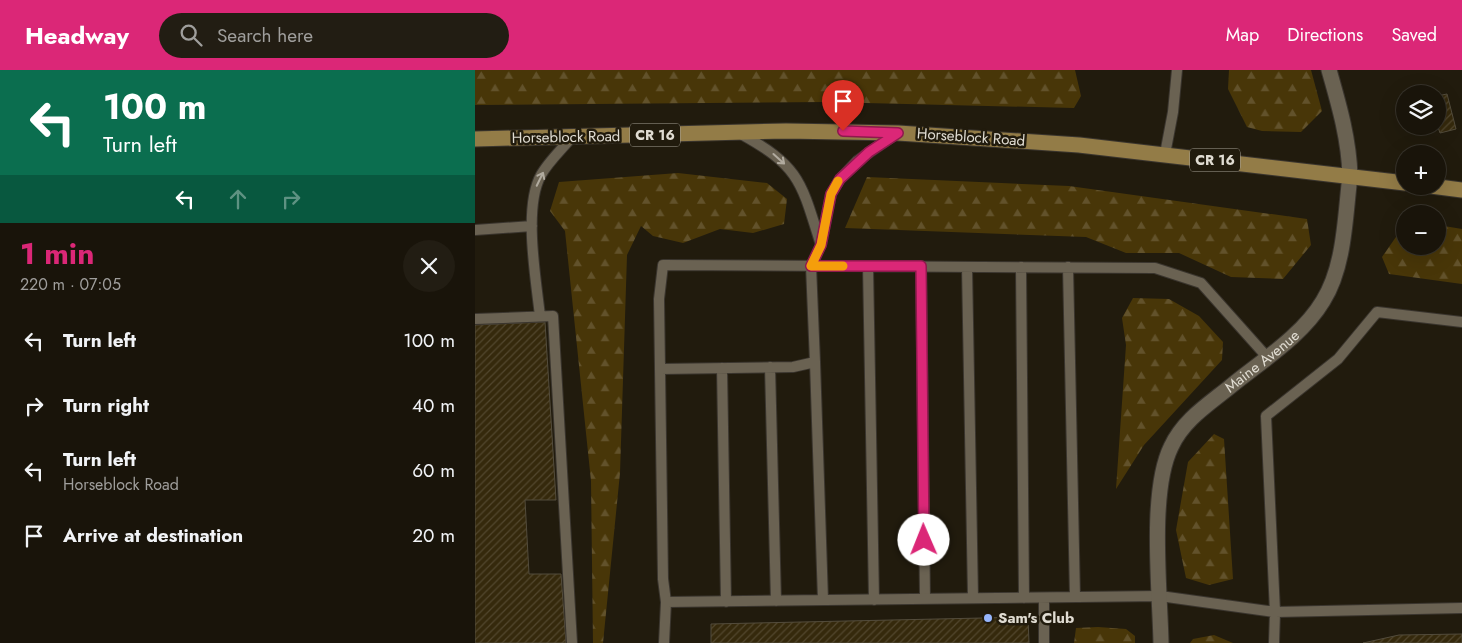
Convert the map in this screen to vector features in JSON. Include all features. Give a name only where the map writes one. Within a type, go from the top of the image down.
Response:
[{"type":"main road","name":"Horseblock Road","points":[[475,139],[739,132],[898,133],[1036,141],[1165,154],[1396,182]]},
{"type":"main road","points":[[1446,188],[1462,190]]},
{"type":"street","name":"Maine Avenue","points":[[1161,643],[1159,504],[1164,469],[1170,448],[1181,429],[1196,413],[1267,357],[1313,316],[1331,284],[1337,265],[1350,176],[1344,126],[1329,70]]},
{"type":"lane","points":[[1165,154],[1173,112],[1177,70]]},
{"type":"lane","points":[[739,132],[769,150],[799,180],[821,245]]},
{"type":"lane","points":[[823,600],[811,266],[821,245],[831,194],[840,179],[869,152],[898,133]]},
{"type":"lane","points":[[539,316],[532,226],[533,194],[541,175],[572,137]]},
{"type":"lane","points":[[475,230],[532,226]]},
{"type":"lane","points":[[664,643],[666,602],[663,579],[659,299],[663,265],[1155,268],[1201,283],[1267,357]]},
{"type":"lane","points":[[868,266],[874,600]]},
{"type":"lane","points":[[921,266],[925,599]]},
{"type":"lane","points":[[967,267],[973,598]]},
{"type":"lane","points":[[1021,267],[1024,598]]},
{"type":"lane","points":[[1068,268],[1075,597]]},
{"type":"lane","points":[[1274,643],[1275,612],[1266,416],[1338,359],[1377,312],[1462,322]]},
{"type":"lane","points":[[475,320],[553,316],[572,643]]},
{"type":"lane","points":[[660,369],[793,367],[815,362]]},
{"type":"lane","points":[[770,367],[776,601]]},
{"type":"lane","points":[[722,368],[725,602]]},
{"type":"lane","points":[[666,602],[1160,596],[1275,612],[1462,608]]},
{"type":"lane","points":[[1044,598],[1044,643]]},
{"type":"green space","points":[[475,70],[1075,70],[1081,96],[1074,108],[825,102],[475,105]]},
{"type":"green space","points":[[1229,70],[1311,70],[1322,111],[1301,132],[1262,131],[1247,127],[1228,89]]},
{"type":"green space","points":[[678,173],[767,183],[787,199],[784,224],[753,233],[720,229],[683,243],[653,236],[641,226],[627,255],[620,473],[603,643],[593,643],[591,481],[565,231],[550,211],[559,182]]},
{"type":"green space","points":[[867,177],[1069,186],[1307,219],[1311,245],[1283,279],[1231,277],[1179,253],[1126,253],[1086,237],[845,228]]},
{"type":"green space","points":[[1446,226],[1462,229],[1462,284],[1389,274],[1382,257],[1396,237],[1396,255],[1446,255]]},
{"type":"green space","points":[[1133,298],[1169,299],[1199,316],[1223,342],[1222,360],[1144,445],[1116,489],[1126,345],[1122,318]]},
{"type":"green space","points":[[1214,434],[1224,439],[1233,579],[1209,585],[1186,578],[1176,530],[1188,462]]},
{"type":"green space","points":[[1076,628],[1126,629],[1135,636],[1135,643],[1074,643]]},
{"type":"green space","points":[[1214,635],[1233,643],[1190,643],[1193,639]]},
{"type":"building","points":[[1446,94],[1456,129],[1446,132]]},
{"type":"building","points":[[545,322],[556,500],[525,500],[529,574],[561,574],[566,643],[475,643],[475,325]]},
{"type":"building","points":[[1028,617],[1029,643],[711,643],[711,624]]},
{"type":"building","points":[[1462,634],[1462,643],[1363,643],[1399,635]]},
{"type":"slow traffic","points":[[838,181],[831,194],[823,224],[821,245],[811,266],[843,266]]},
{"type":"place","name":"Sam's Club","points":[[988,618]]},
{"type":"route","points":[[843,131],[898,133],[857,161],[840,179],[831,194],[823,224],[821,245],[811,266],[921,266],[924,540]]}]
